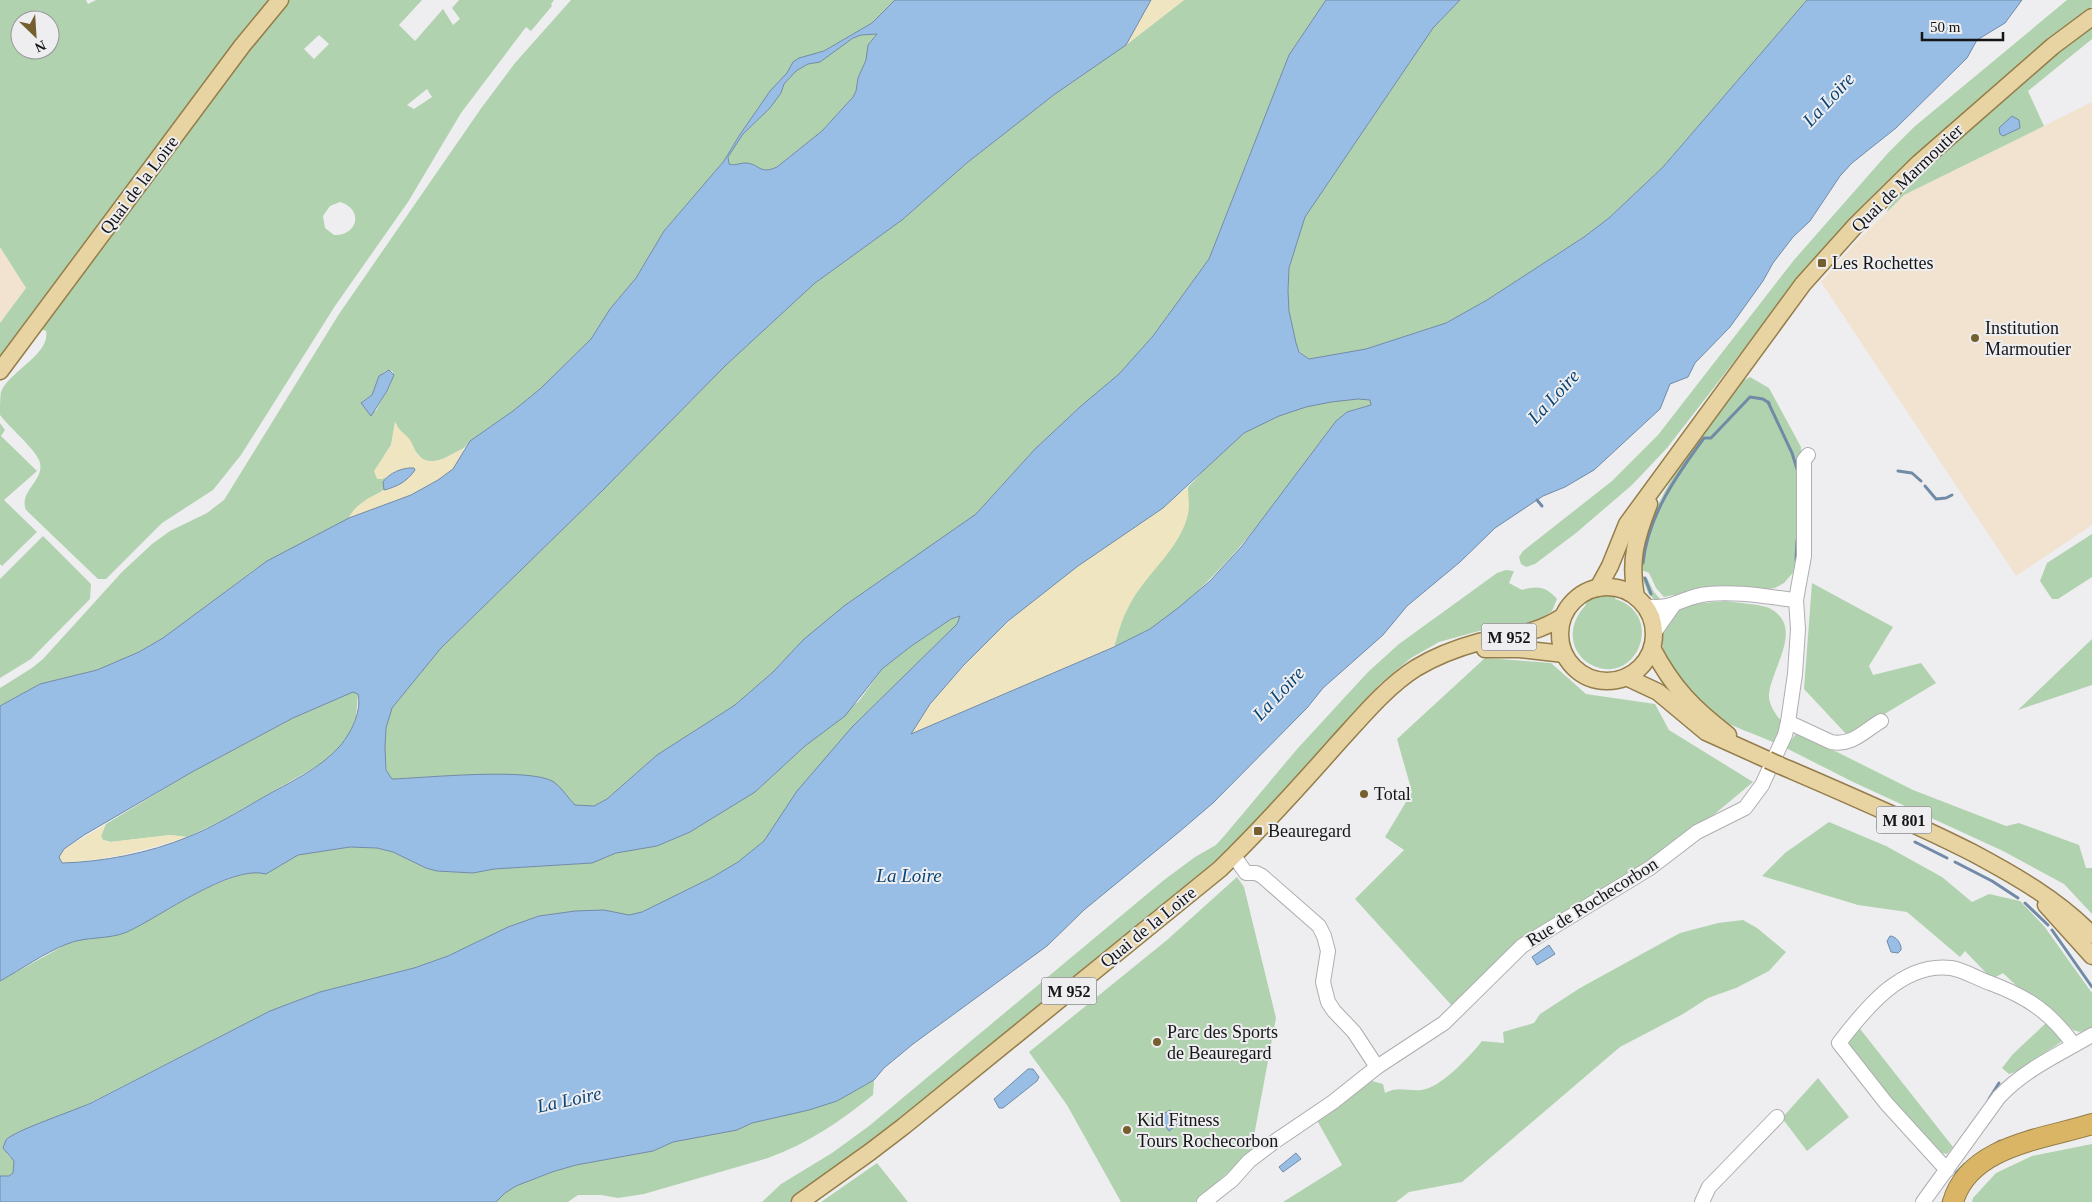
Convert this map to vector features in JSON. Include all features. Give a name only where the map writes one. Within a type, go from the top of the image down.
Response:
[{"type":"highway","points":[[1953,1202],[1968,1176],[1996,1154],[2020,1144],[2092,1124]]},
{"type":"highway","points":[[1962,1202],[1974,1182],[2000,1161],[2035,1146],[2092,1133]]},
{"type":"main road","name":"Quai de la Loire","points":[[0,371],[242,46],[280,0]]},
{"type":"main road","name":"Quai de Marmoutier","points":[[1598,588],[1610,566],[1627,524],[1803,284],[1855,226],[1925,158],[2053,46],[2092,17]]},
{"type":"main road","name":"Quai de Marmoutier","points":[[1640,601],[1632,572],[1633,556],[1640,526],[1656,483]]},
{"type":"main road","points":[[1598,588],[1618,588],[1640,601],[1650,614],[1653,640],[1642,665],[1626,677],[1612,681],[1597,681],[1572,666],[1564,654],[1559,630],[1562,617],[1570,603],[1578,596],[1598,588]]},
{"type":"main road","name":"M 952","points":[[1453,650],[1480,642],[1530,633],[1562,617]]},
{"type":"main road","name":"M 801","points":[[1653,640],[1668,676],[1682,695],[1748,751]]},
{"type":"main road","name":"M 952","points":[[1453,650],[1520,649],[1564,654]]},
{"type":"main road","name":"Quai de la Loire","points":[[800,1202],[904,1126],[1220,869],[1382,697],[1415,669],[1453,650]]},
{"type":"main road","name":"M 801","points":[[1626,677],[1658,692],[1706,732],[1935,834],[2026,883],[2064,908],[2092,935]]},
{"type":"main road","name":"M 801","points":[[2026,883],[2092,956]]},
{"type":"street","name":"Rue de Rochecorbon","points":[[1204,1202],[1232,1180],[1249,1161],[1333,1102],[1375,1069],[1444,1023],[1522,946],[1650,868],[1707,825],[1745,808],[1762,785],[1781,746],[1788,722],[1795,674],[1798,628],[1796,600],[1804,556],[1803,466],[1804,460],[1808,455]]},
{"type":"street","points":[[1640,601],[1654,608],[1673,606],[1706,594],[1796,600]]},
{"type":"street","points":[[1653,640],[1673,606]]},
{"type":"street","points":[[1788,722],[1838,744],[1852,741],[1881,721]]},
{"type":"street","points":[[1234,856],[1246,873],[1256,873],[1262,876],[1319,926],[1328,951],[1323,982],[1328,1002],[1354,1032],[1375,1069]]},
{"type":"street","points":[[1947,1170],[1886,1102],[1839,1043],[1882,994],[1898,982],[1921,972],[1954,968],[2005,988],[2046,1012],[2074,1045]]},
{"type":"street","points":[[1923,1202],[2008,1087],[2024,1074],[2092,1035]]},
{"type":"street","points":[[1702,1202],[1709,1187],[1777,1117]]},
{"type":"shaded area","name":"Institution Marmoutier","points":[[2092,102],[2092,525],[2016,576],[1821,282],[1855,243],[1904,195]]},
{"type":"shaded area","points":[[0,247],[26,288],[0,323]]},
{"type":"green space","points":[[0,0],[86,0],[88,4],[96,0],[270,0],[205,82],[0,358],[0,323],[26,288],[0,247]]},
{"type":"green space","points":[[289,0],[422,0],[399,25],[415,41],[443,9],[453,25],[460,19],[452,8],[459,0],[554,0],[551,4],[552,6],[531,31],[526,27],[461,113],[408,202],[335,306],[241,455],[213,490],[162,523],[106,579],[98,579],[26,510],[26,497],[39,473],[39,460],[0,415],[1,392],[12,377],[42,347],[46,339],[46,331],[41,329],[175,146]],"holes":[[[319,35],[329,44],[314,59],[304,49]],[[427,89],[432,97],[414,109],[407,105]],[[340,202],[348,205],[353,210],[355,216],[353,227],[342,234],[334,235],[325,228],[323,216],[330,206]]]},
{"type":"green space","points":[[571,0],[895,0],[872,23],[824,51],[793,62],[787,73],[770,91],[724,161],[664,231],[636,278],[610,309],[591,339],[540,389],[513,411],[470,441],[464,448],[443,459],[431,462],[422,459],[409,439],[398,430],[396,423],[391,445],[385,454],[382,479],[387,476],[383,482],[384,490],[359,506],[349,518],[254,570],[163,638],[139,652],[97,670],[40,684],[0,706],[0,688],[43,659],[122,572],[152,544],[170,531],[207,513],[224,500],[339,314],[482,107],[515,63]],"holes":[[[389,370],[393,372],[389,387],[376,411],[363,401],[372,395],[384,372]]]},
{"type":"green space","points":[[1184,0],[1326,0],[1289,55],[1209,259],[1153,336],[1119,374],[1035,449],[976,514],[803,640],[773,672],[735,705],[657,755],[607,799],[594,806],[575,805],[560,788],[470,775],[392,779],[386,770],[385,747],[386,728],[392,708],[441,648],[602,491],[725,366],[815,283],[902,220],[968,162],[1055,94],[1126,45]]},
{"type":"green space","points":[[1460,0],[1807,0],[1663,167],[1609,218],[1584,237],[1487,300],[1446,323],[1366,349],[1309,359],[1299,351],[1296,343],[1289,311],[1288,291],[1289,268],[1305,217],[1433,28]]},
{"type":"green space","points":[[2067,0],[2092,0],[2092,6],[2059,32],[1819,257],[1760,328],[1667,448],[1632,485],[1576,533],[1535,564],[1526,567],[1521,564],[1519,557],[1523,551],[1612,481],[1658,435],[1794,260],[1888,153],[1914,127]]},
{"type":"green space","points":[[2092,26],[2092,39],[2028,91],[2044,126],[1904,195],[1887,212],[1899,193],[1969,129],[2029,76]]},
{"type":"green space","points":[[877,34],[870,42],[853,97],[822,131],[777,167],[764,171],[752,165],[729,164],[728,157],[743,134],[770,108],[782,91],[784,84],[796,71],[808,64],[820,62],[853,38],[861,35]]},
{"type":"green space","points":[[1750,377],[1769,388],[1801,447],[1797,568],[1784,583],[1775,588],[1762,590],[1703,588],[1675,598],[1673,595],[1664,597],[1656,588],[1649,573],[1639,569],[1641,553],[1656,508],[1690,452],[1742,381]]},
{"type":"green space","points":[[1358,399],[1370,400],[1371,405],[1347,412],[1336,421],[1252,532],[1205,584],[1180,607],[1152,628],[1114,647],[1122,619],[1134,596],[1178,536],[1188,513],[1188,487],[1215,459],[1244,433],[1284,413],[1329,402]]},
{"type":"green space","points":[[0,423],[5,430],[1,436],[37,471],[4,500],[37,532],[2,566],[0,564]]},
{"type":"green space","points":[[2092,534],[2092,577],[2058,599],[2052,599],[2040,581],[2047,563]]},
{"type":"green space","points":[[43,536],[91,584],[90,599],[31,659],[0,678],[0,579]]},
{"type":"green space","points":[[1506,570],[1514,571],[1509,583],[1522,590],[1537,587],[1550,592],[1557,599],[1552,611],[1536,622],[1479,631],[1439,642],[1411,658],[1381,683],[1216,864],[876,1140],[790,1202],[762,1202],[781,1184],[832,1153],[869,1126],[1164,880],[1195,857],[1216,845],[1298,748],[1368,672],[1399,644],[1497,573]]},
{"type":"green space","points":[[1641,575],[1647,578],[1654,592],[1661,600],[1655,600],[1648,593]]},
{"type":"green space","points":[[1812,583],[1893,627],[1869,666],[1873,675],[1921,663],[1936,683],[1848,736],[1804,689]]},
{"type":"green space","points":[[1598,595],[1616,595],[1615,599],[1630,607],[1639,618],[1642,632],[1640,645],[1633,657],[1623,666],[1610,669],[1594,666],[1584,660],[1577,651],[1573,638],[1573,628],[1579,613],[1586,605],[1584,602]]},
{"type":"green space","points":[[1725,601],[1767,607],[1781,617],[1785,626],[1784,648],[1771,683],[1769,694],[1771,705],[1782,722],[1775,743],[1728,723],[1706,710],[1678,677],[1664,652],[1662,639],[1665,626],[1677,610],[1693,604]]},
{"type":"green space","points":[[960,616],[957,624],[852,727],[764,841],[738,862],[711,878],[642,912],[629,915],[604,910],[575,911],[539,916],[508,927],[448,956],[414,968],[320,992],[270,1011],[70,1113],[7,1154],[14,1161],[13,1173],[9,1176],[0,1176],[0,981],[67,944],[87,938],[125,933],[206,888],[237,876],[260,871],[264,873],[269,872],[298,855],[350,847],[377,848],[393,852],[426,868],[437,871],[473,873],[494,869],[591,863],[616,853],[657,846],[690,832],[755,792],[805,746],[859,701],[882,669],[951,619]]},
{"type":"green space","points":[[2092,639],[2092,685],[2018,710]]},
{"type":"green space","points":[[1485,658],[1551,663],[1586,694],[1655,704],[1669,730],[1753,782],[1662,858],[1506,954],[1454,1008],[1355,899],[1404,850],[1385,837],[1412,792],[1397,739]]},
{"type":"green space","points":[[353,692],[358,694],[356,717],[350,732],[340,747],[322,763],[223,820],[187,837],[170,835],[111,842],[103,840],[101,836],[106,824],[192,772],[293,718]]},
{"type":"green space","points":[[1797,732],[1913,790],[2006,826],[2019,823],[2079,845],[2086,868],[2092,868],[2092,914],[2064,884],[2003,851],[1853,782],[1786,748]]},
{"type":"green space","points":[[1829,822],[1886,846],[1942,877],[1972,902],[1989,894],[2020,901],[2044,926],[2092,993],[2092,1027],[2080,1032],[2073,1030],[2045,1004],[2024,993],[2003,973],[1992,979],[1965,951],[1960,957],[1907,912],[1858,905],[1762,876],[1785,853]]},
{"type":"green space","name":"Parc des Sports de Beauregard","points":[[1237,877],[1244,887],[1276,1018],[1251,1152],[1195,1202],[1121,1202],[1067,1105],[1029,1052],[1167,940]]},
{"type":"green space","points":[[1743,920],[1757,928],[1786,952],[1769,971],[1736,988],[1708,998],[1683,1014],[1620,1047],[1462,1182],[1409,1192],[1396,1202],[1283,1202],[1342,1165],[1314,1115],[1371,1071],[1372,1081],[1383,1084],[1385,1093],[1400,1089],[1426,1089],[1449,1075],[1482,1041],[1504,1043],[1503,1032],[1534,1023],[1540,1014],[1580,988],[1680,933],[1718,923]]},
{"type":"green space","points":[[2046,1023],[2063,1040],[2015,1072],[2009,1074],[2002,1068],[2013,1054]]},
{"type":"green space","points":[[1857,1025],[1953,1147],[1947,1154],[1942,1153],[1924,1140],[1847,1045],[1850,1032]]},
{"type":"green space","points":[[1818,1078],[1849,1117],[1807,1151],[1782,1118]]},
{"type":"green space","points":[[874,1080],[873,1095],[849,1114],[810,1139],[768,1158],[644,1194],[618,1198],[601,1195],[578,1195],[568,1202],[496,1202],[516,1186],[552,1172],[576,1165],[653,1151],[673,1142],[737,1130],[752,1123],[837,1101]]},
{"type":"green space","points":[[2092,1144],[2092,1202],[1972,1202],[1973,1198],[1996,1173],[2032,1156]]},
{"type":"green space","points":[[877,1163],[908,1202],[821,1202]]},
{"type":"sand","points":[[1151,0],[1184,0],[1126,45]]},
{"type":"sand","points":[[395,421],[422,459],[428,461],[440,460],[464,448],[460,459],[444,477],[419,492],[375,510],[349,518],[352,512],[363,502],[376,494],[397,486],[399,471],[382,479],[377,479],[374,471],[391,445]]},
{"type":"sand","points":[[1188,487],[1189,511],[1179,537],[1130,603],[1114,647],[911,735],[943,689],[984,645],[1014,617],[1077,566],[1148,518]]},
{"type":"sand","points":[[106,824],[101,836],[103,840],[110,842],[170,835],[187,837],[125,854],[94,860],[62,863],[59,857],[64,849]]},
{"type":"water","name":"La Loire","points":[[895,0],[1151,0],[1126,45],[1055,94],[968,162],[902,220],[815,283],[725,366],[602,491],[441,648],[392,708],[386,728],[385,747],[386,770],[392,779],[476,774],[523,775],[554,782],[575,805],[594,806],[607,799],[657,755],[735,705],[773,672],[803,640],[844,606],[976,514],[1035,449],[1119,374],[1153,336],[1209,259],[1289,55],[1326,0],[1460,0],[1433,28],[1305,217],[1289,268],[1288,291],[1289,311],[1296,343],[1299,352],[1309,359],[1366,349],[1446,323],[1487,300],[1584,237],[1609,218],[1663,167],[1807,0],[2022,0],[2005,23],[1977,40],[1967,58],[1896,128],[1852,163],[1840,176],[1810,221],[1793,237],[1773,263],[1763,281],[1730,327],[1695,363],[1688,377],[1670,384],[1660,409],[1594,470],[1565,487],[1543,496],[1495,528],[1460,562],[1407,606],[1383,635],[1323,688],[1307,708],[1213,803],[1084,910],[1047,946],[913,1044],[884,1068],[874,1080],[837,1101],[809,1110],[752,1123],[737,1130],[673,1142],[653,1151],[576,1165],[552,1172],[516,1186],[496,1202],[0,1202],[0,1176],[9,1176],[13,1173],[14,1161],[3,1148],[6,1140],[11,1136],[91,1103],[270,1011],[320,992],[414,968],[448,956],[508,927],[539,916],[575,911],[604,910],[629,915],[642,912],[711,878],[738,862],[764,841],[797,791],[852,727],[957,624],[960,616],[951,619],[882,669],[845,716],[805,746],[755,792],[690,832],[657,846],[616,853],[592,863],[494,869],[473,873],[437,871],[426,868],[393,852],[377,848],[350,847],[298,855],[266,874],[251,873],[215,884],[127,932],[67,944],[41,956],[0,981],[0,706],[40,684],[97,670],[139,652],[163,638],[267,561],[349,518],[411,495],[453,469],[470,441],[513,411],[540,389],[591,339],[610,309],[636,278],[664,231],[724,161],[770,91],[787,73],[793,62],[799,58],[824,51],[872,23]],"holes":[[[877,34],[868,45],[866,60],[858,78],[853,97],[822,131],[777,167],[763,170],[746,163],[729,164],[728,157],[743,134],[770,108],[781,93],[784,84],[796,71],[808,64],[820,62],[853,38],[861,35]],[[1358,399],[1370,400],[1371,405],[1347,412],[1336,421],[1242,546],[1210,581],[1178,608],[1150,629],[1114,647],[911,734],[930,704],[963,666],[1008,621],[1078,566],[1163,508],[1244,433],[1279,416],[1306,407]],[[353,692],[358,694],[357,714],[352,728],[344,741],[323,762],[293,781],[216,824],[173,843],[126,856],[62,863],[59,857],[64,849],[84,835],[192,772],[293,718]]]},
{"type":"water","points":[[2012,116],[2019,120],[2020,128],[2003,136],[2000,134],[1999,128]]},
{"type":"water","points":[[389,370],[394,375],[387,391],[371,416],[361,403],[372,395],[379,376]]},
{"type":"water","points":[[414,468],[415,470],[405,481],[384,490],[383,482],[393,473]]},
{"type":"water","points":[[1890,936],[1900,943],[1901,950],[1898,953],[1891,952],[1887,941]]},
{"type":"water","points":[[1549,945],[1555,954],[1537,965],[1532,957]]},
{"type":"water","points":[[1028,1069],[1033,1069],[1039,1077],[1037,1081],[1003,1108],[999,1108],[994,1099]]},
{"type":"water","points":[[1170,1110],[1179,1123],[1169,1131],[1159,1117]]},
{"type":"water","points":[[1296,1153],[1301,1159],[1283,1172],[1279,1167]]},
{"type":"waterway","points":[[1643,563],[1646,546],[1657,513],[1683,467],[1704,438],[1711,438],[1750,397],[1763,399],[1769,403]]},
{"type":"waterway","points":[[1768,402],[1792,453],[1798,472]]},
{"type":"waterway","points":[[1898,471],[1912,473],[1921,481]]},
{"type":"waterway","points":[[1925,486],[1936,499],[1952,495]]},
{"type":"waterway","points":[[1537,500],[1542,506]]},
{"type":"waterway","points":[[1796,560],[1797,541]]},
{"type":"waterway","points":[[1645,578],[1651,594]]},
{"type":"waterway","points":[[1915,842],[1947,858]]},
{"type":"waterway","points":[[1955,862],[1992,881],[2018,898]]},
{"type":"waterway","points":[[2025,903],[2048,925]]},
{"type":"waterway","points":[[2052,930],[2092,987]]},
{"type":"waterway","points":[[1989,1099],[1999,1083]]},
{"type":"waterway","points":[[1974,1157],[2000,1141]]},
{"type":"waterway","points":[[1943,1202],[1957,1172],[1965,1164]]},
{"type":"place","name":"Les Rochettes","points":[[1822,263]]},
{"type":"place","name":"Institution Marmoutier","points":[[1975,338]]},
{"type":"place","name":"Total","points":[[1364,794]]},
{"type":"place","name":"Beauregard","points":[[1258,831]]},
{"type":"place","name":"Parc des Sports de Beauregard","points":[[1157,1042]]},
{"type":"place","name":"Kid Fitness Tours Rochecorbon","points":[[1127,1130]]}]
